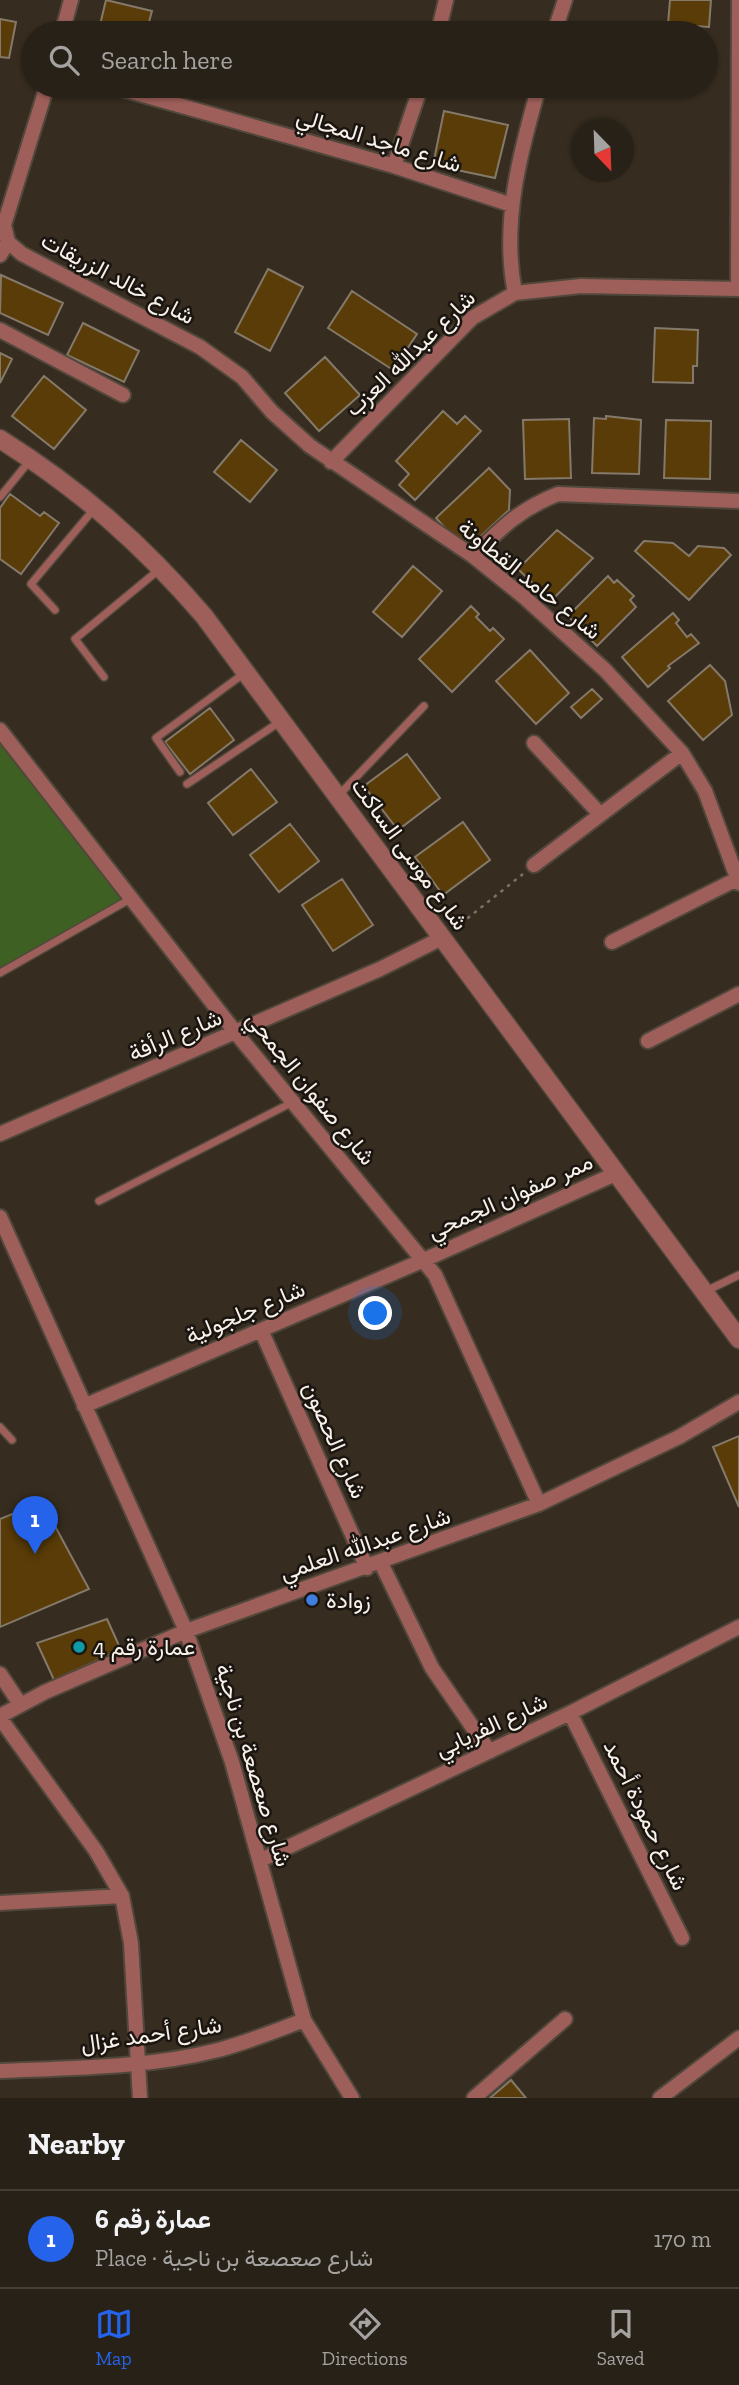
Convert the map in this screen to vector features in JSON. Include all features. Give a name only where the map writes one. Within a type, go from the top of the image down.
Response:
[{"type":"street","points":[[65,21],[71,0]]},
{"type":"street","points":[[441,21],[446,0]]},
{"type":"street","points":[[558,21],[565,0]]},
{"type":"street","points":[[738,289],[739,0]]},
{"type":"street","name":"شارع خالد الزريقات","points":[[43,98],[6,218],[3,241],[22,254],[200,347],[242,377],[291,431],[331,462]]},
{"type":"street","name":"شارع ماجد المجالي","points":[[153,98],[394,166],[512,205]]},
{"type":"street","points":[[394,166],[417,98]]},
{"type":"street","points":[[515,293],[508,244],[512,205],[536,98]]},
{"type":"street","name":"شارع عبدالله العزب","points":[[331,462],[472,317],[515,293],[581,286],[738,289]]},
{"type":"street","points":[[0,330],[123,396]]},
{"type":"street","name":"شارع موسى الساكت","points":[[0,439],[97,506],[162,567],[246,672],[739,1339]]},
{"type":"street","name":"شارع حامد القطاونة","points":[[331,462],[473,555],[605,670],[682,753],[705,791],[738,881]]},
{"type":"street","points":[[473,555],[513,516],[531,504],[558,494],[739,500]]},
{"type":"street","name":"شارع صفوان الجمحي","points":[[0,730],[236,1033],[424,1260],[445,1295],[539,1504]]},
{"type":"street","points":[[534,743],[600,814]]},
{"type":"street","points":[[534,865],[682,753]]},
{"type":"street","points":[[612,942],[738,881]]},
{"type":"street","name":"شارع الرأفة","points":[[0,1134],[236,1033],[442,939]]},
{"type":"street","points":[[648,1041],[739,994]]},
{"type":"street","name":"ممر صفوان الجمحي","points":[[424,1260],[615,1174]]},
{"type":"street","name":"شارع صعصعة بن ناجية","points":[[0,1217],[186,1631],[232,1762],[304,2020],[324,2057],[352,2098]]},
{"type":"street","name":"شارع جلجولية","points":[[84,1406],[424,1260]]},
{"type":"street","name":"شارع الحصون","points":[[261,1330],[374,1565],[432,1668],[489,1751]]},
{"type":"street","name":"شارع عبدالله العلمي","points":[[0,1717],[20,1704],[186,1631],[539,1504],[679,1437],[739,1402]]},
{"type":"street","name":"شارع الفريابي","points":[[261,1860],[570,1713],[739,1626]]},
{"type":"street","points":[[0,1674],[20,1704]]},
{"type":"street","name":"شارع حمودة أحمد","points":[[570,1713],[681,1938]]},
{"type":"street","points":[[0,1717],[96,1851],[122,1896],[131,1943],[140,2098]]},
{"type":"street","points":[[0,1903],[122,1896]]},
{"type":"street","points":[[474,2098],[565,2019]]},
{"type":"street","name":"شارع أحمد غزال","points":[[0,2071],[138,2063],[215,2051],[304,2020]]},
{"type":"street","points":[[660,2098],[739,2038]]},
{"type":"lane","points":[[0,497],[31,459]]},
{"type":"lane","points":[[55,610],[31,584],[97,506]]},
{"type":"lane","points":[[104,677],[75,639],[162,567]]},
{"type":"lane","points":[[180,772],[156,738],[246,672]]},
{"type":"lane","points":[[338,796],[424,706]]},
{"type":"lane","points":[[187,784],[282,721]]},
{"type":"lane","points":[[0,973],[132,898]]},
{"type":"lane","points":[[99,1201],[293,1102]]},
{"type":"lane","points":[[703,1292],[739,1275]]},
{"type":"lane","points":[[0,1427],[12,1440]]},
{"type":"path","points":[[442,939],[534,865]]},
{"type":"green space","points":[[0,730],[132,898],[0,973]]},
{"type":"building","points":[[106,0],[152,11],[149,21],[101,21]]},
{"type":"building","points":[[670,0],[711,0],[709,21],[668,21]]},
{"type":"building","points":[[0,19],[16,22],[9,58],[0,57]]},
{"type":"building","points":[[444,111],[508,125],[495,178],[433,165]]},
{"type":"building","points":[[268,269],[303,287],[270,351],[235,332]]},
{"type":"building","points":[[1,275],[63,303],[48,335],[0,313]]},
{"type":"building","points":[[352,291],[417,334],[393,370],[328,328]]},
{"type":"building","points":[[83,323],[139,351],[124,382],[67,355]]},
{"type":"building","points":[[655,328],[698,330],[697,366],[693,366],[693,383],[653,382]]},
{"type":"building","points":[[0,353],[12,359],[0,383]]},
{"type":"building","points":[[325,357],[360,395],[319,431],[285,393]]},
{"type":"building","points":[[44,376],[86,410],[54,449],[12,416]]},
{"type":"building","points":[[443,411],[457,424],[465,416],[481,431],[415,500],[399,485],[409,474],[396,461]]},
{"type":"building","points":[[606,416],[641,420],[639,474],[592,473],[594,418],[606,419]]},
{"type":"building","points":[[569,419],[571,478],[525,479],[523,420]]},
{"type":"building","points":[[666,420],[711,421],[710,479],[664,478]]},
{"type":"building","points":[[241,440],[277,470],[250,502],[214,472]]},
{"type":"building","points":[[489,468],[510,490],[509,510],[481,536],[459,543],[436,518]]},
{"type":"building","points":[[10,494],[40,516],[44,512],[59,523],[21,574],[0,559],[0,508]]},
{"type":"building","points":[[557,530],[593,558],[551,601],[518,569]]},
{"type":"building","points":[[644,541],[673,543],[689,556],[698,546],[724,548],[731,555],[689,600],[635,551]]},
{"type":"building","points":[[413,566],[442,591],[402,637],[373,612]]},
{"type":"building","points":[[608,576],[614,583],[617,580],[634,596],[630,600],[636,607],[597,646],[568,616]]},
{"type":"building","points":[[471,606],[479,614],[476,617],[490,631],[493,628],[504,639],[452,692],[419,659]]},
{"type":"building","points":[[673,613],[679,620],[676,623],[687,637],[691,634],[699,643],[668,666],[670,668],[648,687],[622,657]]},
{"type":"building","points":[[530,650],[569,693],[536,724],[496,681]]},
{"type":"building","points":[[710,665],[725,681],[732,715],[703,740],[668,701]]},
{"type":"building","points":[[592,689],[602,699],[581,718],[571,707]]},
{"type":"building","points":[[210,708],[234,740],[190,774],[165,742]]},
{"type":"building","points":[[407,754],[440,798],[398,830],[364,786]]},
{"type":"building","points":[[251,769],[277,802],[233,835],[208,803]]},
{"type":"building","points":[[463,822],[490,860],[443,895],[415,857]]},
{"type":"building","points":[[290,824],[319,861],[279,892],[250,855]]},
{"type":"building","points":[[342,879],[373,925],[333,951],[302,905]]},
{"type":"building","points":[[739,1436],[739,1507],[713,1447]]},
{"type":"building","points":[[42,1502],[89,1589],[0,1627],[0,1519]]},
{"type":"building","name":"عمارة رقم 4","points":[[107,1619],[121,1650],[54,1680],[37,1643]]},
{"type":"building","points":[[511,2080],[526,2098],[490,2098]]},
{"type":"place","name":"عمارة رقم 6","points":[[35,1554]]},
{"type":"place","name":"زوادة","points":[[312,1600]]},
{"type":"place","name":"عمارة رقم 4","points":[[79,1647]]}]
